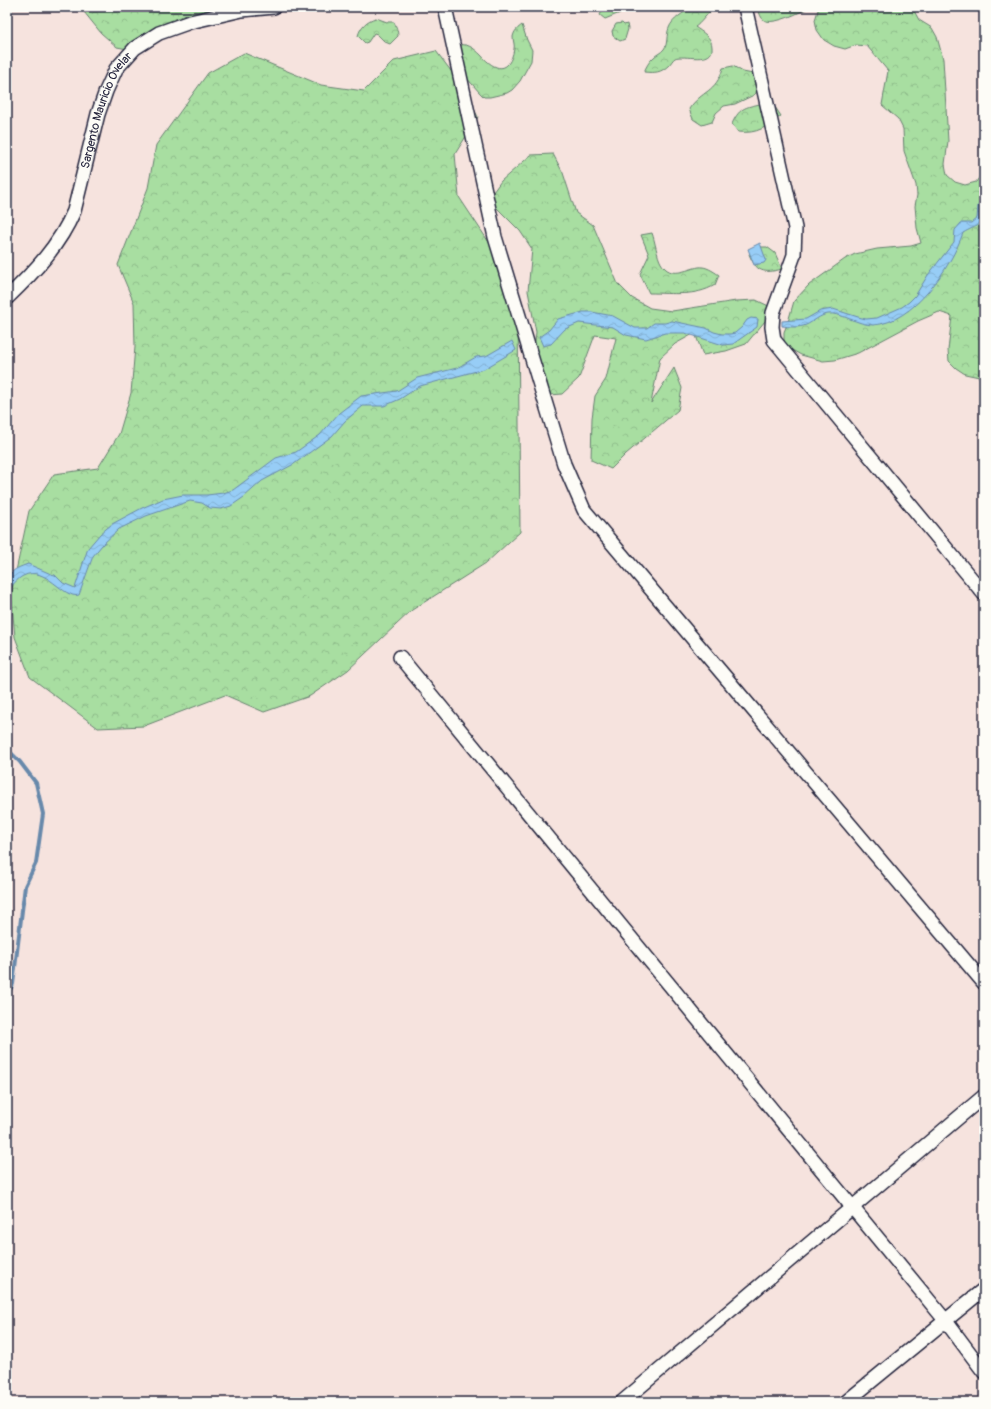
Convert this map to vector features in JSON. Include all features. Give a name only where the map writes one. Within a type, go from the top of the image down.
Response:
[{"type":"street","name":"Sargento Mauricio Ovelar","points":[[7,298],[45,258],[60,239],[68,225],[74,211],[98,114],[106,91],[116,69],[135,48],[159,33],[190,22],[242,10],[274,7]]},
{"type":"street","points":[[446,7],[496,237],[564,464],[584,510],[984,983]]},
{"type":"street","points":[[745,7],[795,228],[794,255],[773,313],[772,327],[774,340],[984,594]]},
{"type":"street","points":[[400,657],[946,1320],[984,1372]]},
{"type":"street","points":[[622,1402],[984,1096]]},
{"type":"street","points":[[846,1402],[984,1289]]},
{"type":"green space","points":[[80,7],[212,7],[194,22],[155,39],[138,51],[117,47],[101,33]]},
{"type":"green space","points":[[604,7],[623,7],[620,13],[605,19],[600,15]]},
{"type":"green space","points":[[691,7],[714,7],[695,27],[706,35],[712,43],[711,52],[708,56],[697,58],[675,58],[666,68],[660,71],[644,72],[651,60],[664,49],[667,42],[668,31],[675,19]]},
{"type":"green space","points":[[762,7],[809,7],[788,17],[770,22],[761,17],[759,11]]},
{"type":"green space","points":[[819,7],[912,7],[919,20],[932,28],[937,37],[943,59],[948,141],[945,164],[947,175],[955,182],[965,185],[976,182],[984,171],[984,378],[965,374],[949,361],[948,350],[952,316],[939,312],[918,321],[858,353],[835,360],[823,361],[801,355],[792,350],[784,342],[784,332],[794,301],[809,285],[845,259],[855,254],[877,249],[911,246],[921,243],[917,228],[915,206],[917,195],[916,185],[904,151],[903,129],[898,119],[882,105],[888,71],[867,46],[856,45],[845,49],[834,46],[824,40],[817,30],[815,20]]},
{"type":"green space","points":[[376,18],[387,22],[394,22],[398,36],[390,44],[374,33],[368,42],[365,43],[358,36],[364,24]]},
{"type":"green space","points":[[622,23],[624,25],[627,24],[628,29],[625,39],[620,41],[613,36],[612,31],[616,24]]},
{"type":"green space","points":[[522,25],[532,50],[531,61],[520,81],[512,90],[507,93],[484,97],[465,76],[457,46],[470,46],[496,67],[505,67],[512,57],[514,48],[514,33]]},
{"type":"green space","points":[[436,51],[463,87],[478,117],[455,154],[459,197],[508,271],[518,312],[520,532],[486,563],[412,610],[348,670],[310,696],[264,712],[225,695],[144,726],[98,728],[30,677],[15,637],[11,594],[29,511],[54,474],[98,468],[119,434],[131,393],[135,347],[134,303],[118,265],[148,188],[156,145],[208,73],[244,53],[321,85],[364,91],[394,61]]},
{"type":"green space","points":[[733,66],[743,72],[753,74],[762,86],[754,95],[735,104],[724,106],[716,113],[712,122],[702,125],[693,119],[689,109],[699,98],[713,87],[717,82],[723,68]]},
{"type":"green space","points":[[765,103],[775,107],[781,116],[757,131],[738,132],[732,124],[741,110]]},
{"type":"green space","points":[[553,154],[563,173],[576,213],[593,225],[618,284],[632,298],[650,308],[672,311],[736,301],[756,300],[775,309],[746,344],[726,351],[703,355],[695,333],[675,344],[660,358],[651,403],[674,368],[682,388],[678,410],[626,454],[611,469],[591,460],[592,418],[595,396],[606,379],[616,338],[595,335],[579,378],[562,394],[539,396],[531,376],[536,332],[528,291],[532,249],[520,231],[488,199],[501,181],[531,155]]},
{"type":"green space","points":[[652,233],[661,263],[665,268],[669,271],[679,272],[699,267],[707,268],[719,275],[715,285],[707,289],[691,293],[649,293],[640,274],[649,255],[641,235]]},
{"type":"green space","points":[[756,247],[767,247],[775,253],[782,269],[765,271],[758,268],[749,254]]},
{"type":"water","points":[[984,198],[982,219],[978,225],[963,233],[950,261],[940,277],[929,291],[903,315],[888,322],[873,325],[861,323],[838,315],[828,314],[803,326],[782,326],[782,321],[806,319],[820,311],[833,309],[866,319],[877,318],[902,307],[915,296],[928,275],[954,242],[955,230],[961,223],[971,223],[977,218],[978,206]]},
{"type":"water","points":[[760,243],[766,260],[764,263],[754,265],[748,249]]},
{"type":"water","points":[[583,312],[613,316],[635,328],[647,328],[654,323],[665,323],[672,321],[706,328],[722,334],[735,333],[747,320],[751,318],[758,319],[757,327],[733,344],[723,345],[685,333],[665,333],[646,339],[626,335],[613,327],[579,323],[565,329],[551,344],[543,346],[539,337],[549,330],[558,319]]},
{"type":"water","points":[[512,341],[516,350],[484,369],[420,386],[400,399],[384,406],[363,406],[345,421],[332,436],[294,464],[262,481],[231,506],[221,509],[210,508],[202,503],[190,501],[146,516],[119,529],[93,556],[79,595],[73,595],[67,592],[47,578],[31,574],[21,577],[7,591],[8,580],[11,573],[14,570],[28,564],[55,575],[63,583],[75,588],[88,548],[100,534],[112,524],[163,499],[183,495],[223,493],[233,490],[276,458],[296,452],[320,435],[339,413],[361,396],[397,391],[417,378],[457,368],[476,357],[486,356]]},
{"type":"waterway","points":[[7,749],[20,762],[36,783],[43,814],[36,863],[25,886],[13,984],[7,995]]}]
